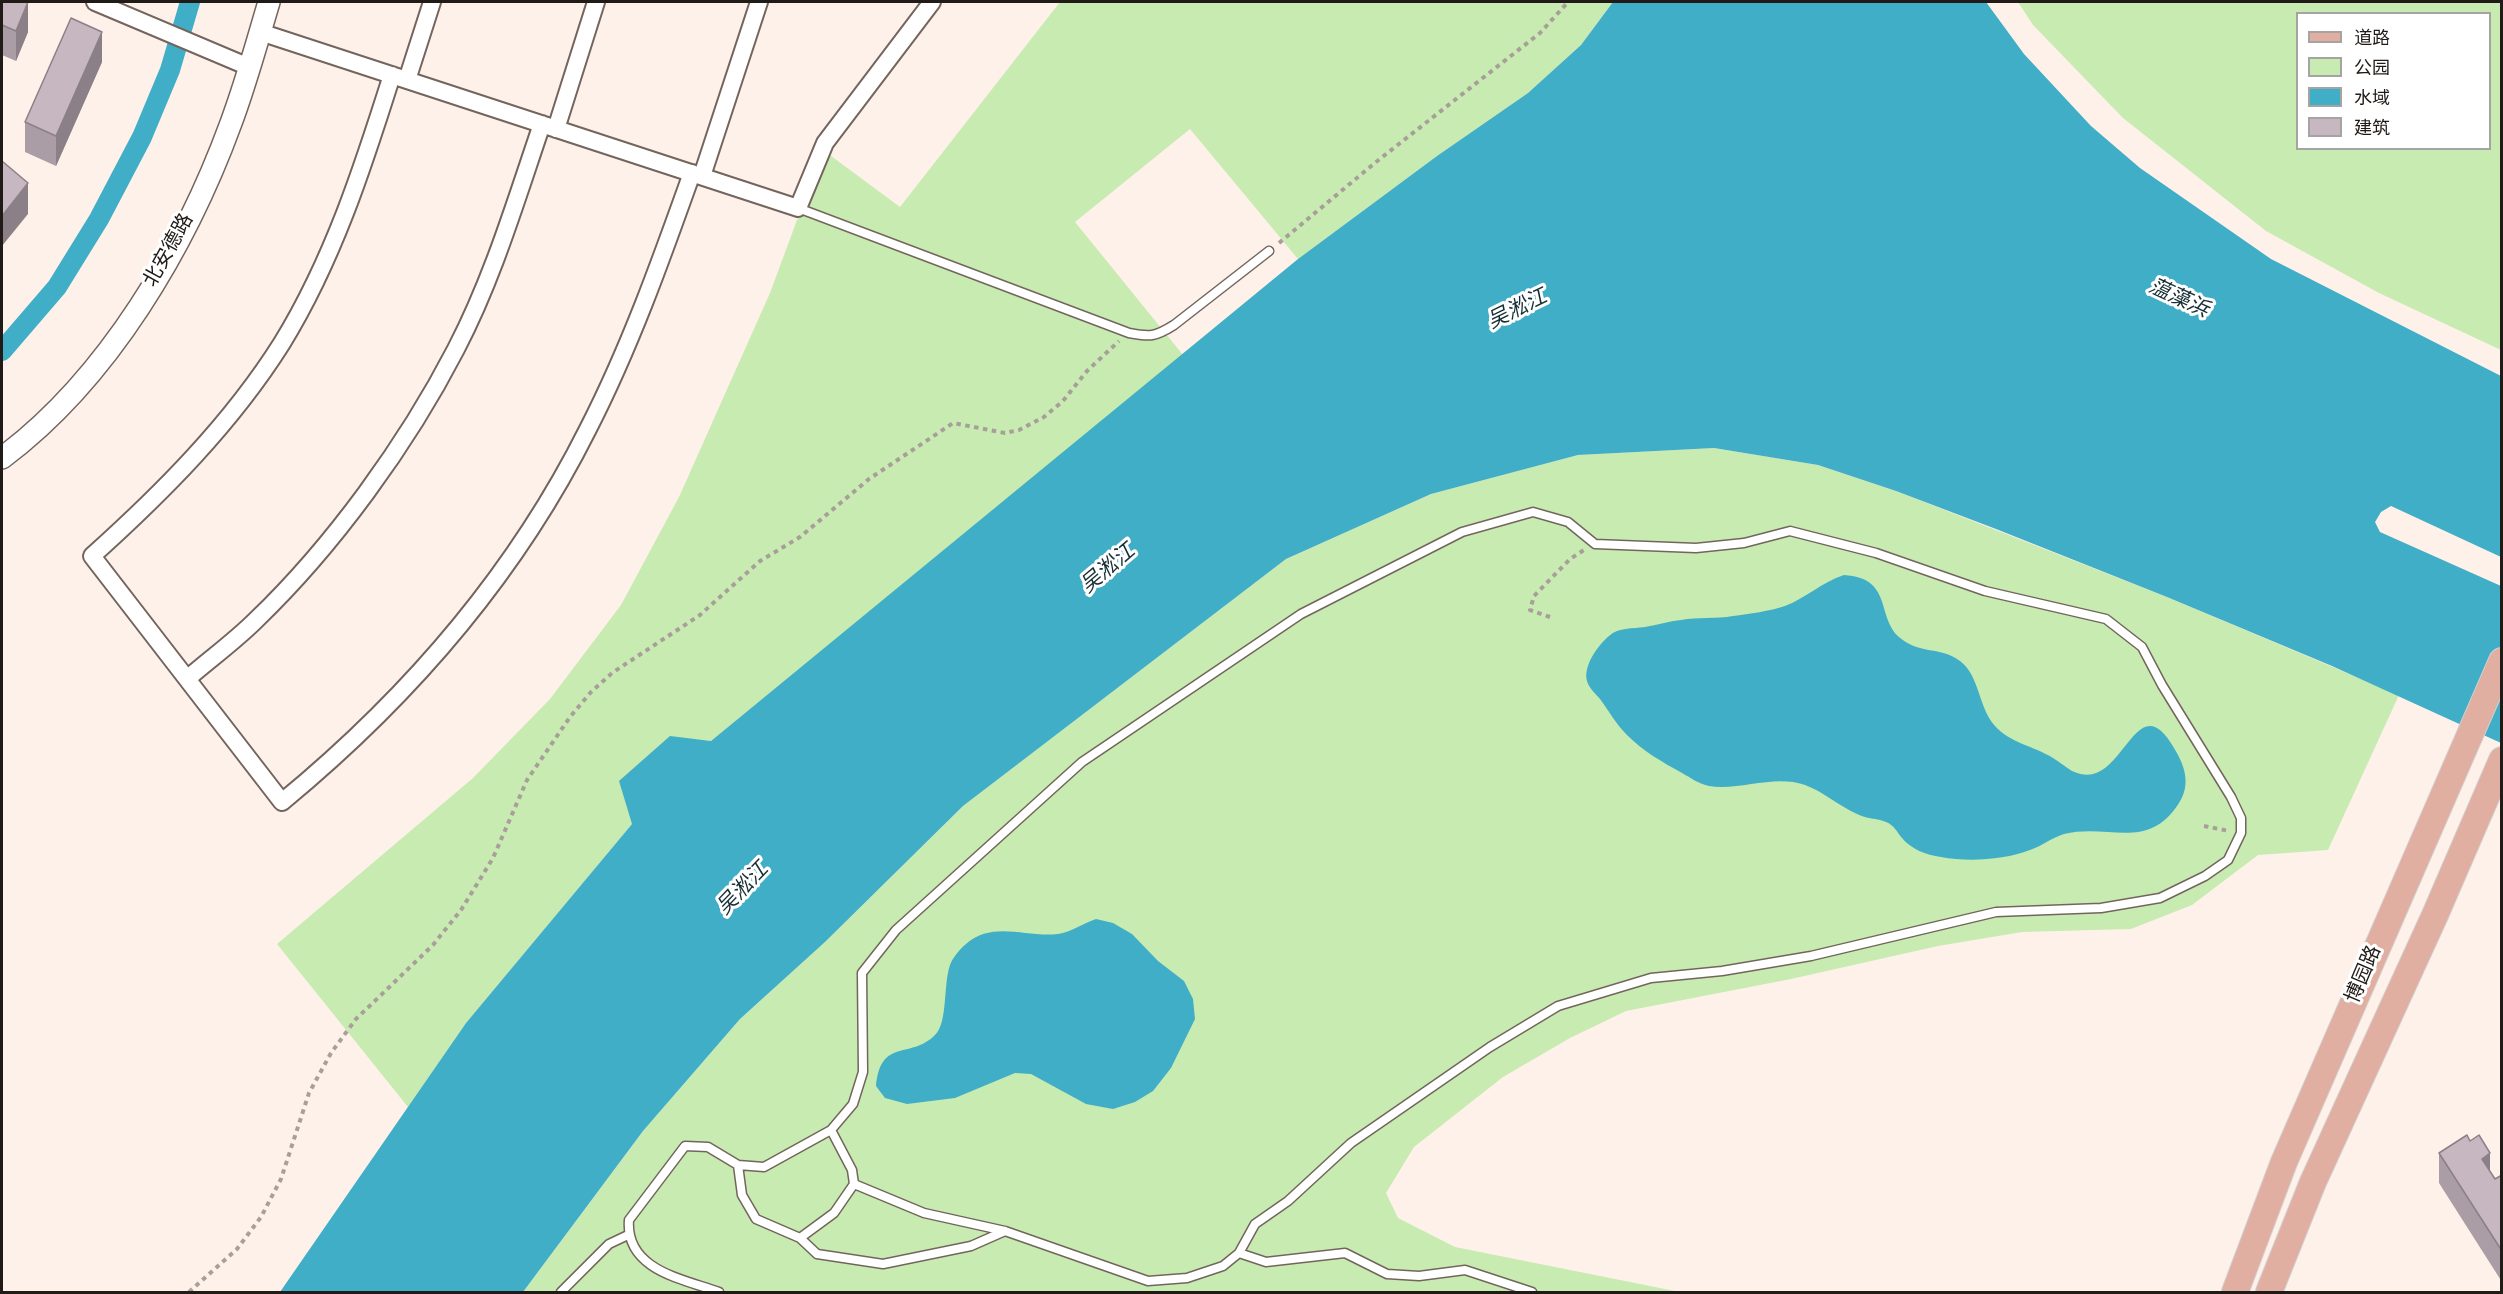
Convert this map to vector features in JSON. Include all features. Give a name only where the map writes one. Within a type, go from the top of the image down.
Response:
[{"type":"main road","name":"博园路","points":[[2235,1293],[2284,1162],[2502,661]]},
{"type":"main road","name":"博园路","points":[[2269,1293],[2313,1182],[2435,915],[2502,760]]},
{"type":"street","points":[[95,2],[249,67]]},
{"type":"street","name":"北安德路","points":[[2,458],[56,411],[89,375],[121,332],[158,275],[209,177],[231,123],[270,2]]},
{"type":"street","points":[[432,2],[399,77],[349,206],[303,305],[281,344],[209,440],[173,480],[92,556],[282,802],[333,760],[401,693],[461,626],[494,583],[547,504],[588,431],[626,349],[697,174],[759,2]]},
{"type":"street","points":[[187,678],[255,621],[294,581],[336,531],[424,404],[456,349],[479,300],[596,2]]},
{"type":"street","points":[[260,32],[798,208],[825,143],[932,2]]},
{"type":"lane","points":[[798,208],[1129,333],[1149,337],[1158,334],[1269,251]]},
{"type":"lane","points":[[719,1293],[661,1272],[639,1256],[628,1235],[629,1220],[685,1146],[708,1147],[738,1165],[764,1167],[831,1130],[853,1104],[862,1072],[862,973],[896,930],[1082,762],[1300,614],[1462,532],[1533,512],[1568,522],[1595,544],[1696,548],[1744,543],[1790,531],[1876,553],[1985,591],[2106,619],[2142,646],[2162,685],[2231,797],[2241,818],[2241,834],[2228,860],[2205,876],[2160,898],[2101,908],[1996,912],[1811,956],[1722,971],[1651,978],[1558,1006],[1490,1047],[1351,1143],[1288,1201],[1256,1224],[1239,1252],[1223,1266],[1187,1278],[1148,1281],[1005,1231],[924,1213],[854,1184]]},
{"type":"lane","points":[[800,1238],[834,1214],[854,1184],[852,1170],[831,1130]]},
{"type":"lane","points":[[738,1165],[742,1195],[756,1219],[800,1238],[817,1254],[883,1264],[971,1246],[1005,1231]]},
{"type":"lane","points":[[561,1293],[609,1244],[628,1235]]},
{"type":"lane","points":[[1239,1252],[1266,1262],[1345,1253],[1387,1274],[1419,1276],[1465,1270],[1532,1293]]},
{"type":"path","points":[[1269,251],[1376,162],[1540,33],[1568,2]]},
{"type":"path","points":[[189,1293],[237,1249],[261,1217],[281,1179],[309,1093],[331,1053],[356,1019],[433,945],[461,910],[493,858],[527,780],[570,717],[591,692],[612,673],[700,615],[760,561],[800,537],[869,480],[935,433],[953,423],[1005,433],[1020,430],[1044,417],[1063,401],[1087,370],[1129,333]]},
{"type":"path","points":[[1550,617],[1530,610],[1534,596],[1570,559],[1595,544]]},
{"type":"path","points":[[2204,826],[2241,834]]},
{"type":"green space","points":[[1060,2],[1613,2],[1581,45],[1528,93],[1437,156],[1298,259],[1190,129],[1075,222],[1183,355],[711,741],[670,737],[632,824],[466,1023],[408,1107],[277,944],[473,778],[550,699],[621,605],[679,497],[770,293],[823,150],[900,207]]},
{"type":"green space","points":[[2018,2],[2501,2],[2501,350],[2379,293],[2266,231],[2123,118],[2033,25]]},
{"type":"green space","points":[[1714,448],[1818,465],[1896,491],[2167,597],[2399,695],[2328,850],[2258,855],[2192,905],[2131,929],[2022,932],[1938,946],[1791,979],[1626,1011],[1570,1038],[1503,1077],[1414,1147],[1386,1193],[1398,1218],[1455,1247],[1680,1292],[523,1292],[643,1131],[740,1019],[825,942],[963,806],[1286,559],[1431,494],[1578,455]]},
{"type":"water","points":[[1613,2],[1986,2],[2024,54],[2091,126],[2140,168],[2271,259],[2501,376],[2501,557],[2391,506],[2381,512],[2375,522],[2380,532],[2501,586],[2501,743],[2332,666],[2167,597],[1896,491],[1818,465],[1714,448],[1578,455],[1431,494],[1286,559],[963,806],[825,942],[740,1019],[643,1131],[523,1292],[280,1292],[466,1023],[632,824],[619,781],[670,736],[711,741],[1298,259],[1437,156],[1528,93],[1581,45]]},
{"type":"water","points":[[1844,575],[1870,583],[1877,590],[1892,628],[1907,643],[1953,656],[1967,667],[1989,718],[2001,732],[2046,754],[2072,771],[2088,775],[2105,768],[2142,728],[2152,726],[2162,732],[2174,748],[2184,768],[2185,789],[2179,803],[2167,818],[2154,827],[2141,831],[2064,834],[2030,850],[1998,858],[1952,859],[1935,856],[1919,851],[1910,845],[1889,823],[1860,816],[1805,785],[1781,781],[1721,787],[1698,782],[1633,741],[1588,684],[1586,675],[1592,656],[1605,640],[1617,631],[1773,609],[1793,603]]},
{"type":"water","points":[[1096,919],[1113,923],[1132,934],[1158,961],[1184,981],[1193,999],[1195,1019],[1171,1068],[1153,1091],[1135,1102],[1113,1109],[1086,1104],[1031,1074],[1015,1073],[955,1098],[907,1104],[885,1098],[876,1086],[884,1061],[890,1055],[916,1047],[935,1035],[944,1013],[950,965],[966,944],[976,937],[999,931],[1058,934]]},
{"type":"building","points":[[2,2],[28,2],[16,31],[2,25]]},
{"type":"building","points":[[71,18],[102,32],[56,136],[25,122]]},
{"type":"building","points":[[2,161],[28,183],[2,216]]},
{"type":"building","points":[[2467,1135],[2470,1141],[2479,1135],[2490,1153],[2482,1159],[2495,1179],[2502,1175],[2502,1251],[2439,1153]]},
{"type":"waterway","points":[[2,351],[57,287],[99,219],[142,137],[170,70],[190,2]]},
{"type":"water label","name":"蕰藻浜","points":[[2178,300]]},
{"type":"water label","name":"吴淞江","points":[[1518,311]]},
{"type":"water label","name":"吴淞江","points":[[1109,570]]},
{"type":"water label","name":"吴淞江","points":[[744,890]]}]
